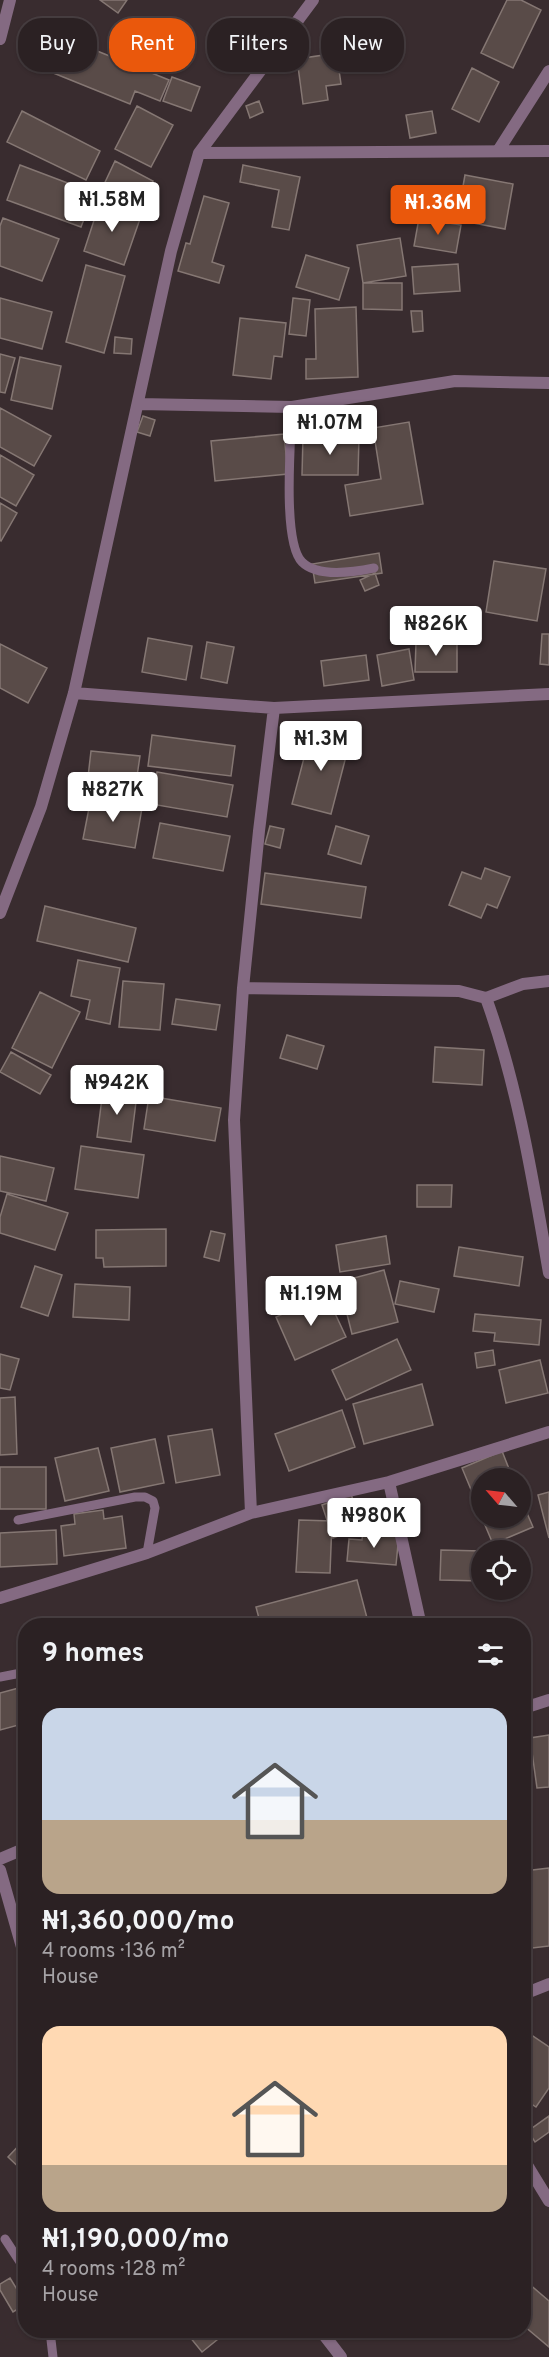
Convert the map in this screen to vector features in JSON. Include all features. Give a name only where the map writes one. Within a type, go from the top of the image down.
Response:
[{"type":"street","points":[[0,39],[10,0]]},
{"type":"street","points":[[0,914],[41,807],[74,693],[171,251],[199,153],[312,0]]},
{"type":"street","points":[[498,151],[549,71]]},
{"type":"street","points":[[199,153],[549,151]]},
{"type":"street","points":[[139,404],[292,407],[455,381],[549,383]]},
{"type":"street","points":[[74,693],[274,708],[549,694]]},
{"type":"street","points":[[251,1513],[234,1120],[243,988],[274,708]]},
{"type":"street","points":[[243,988],[459,991],[486,998],[523,984],[549,981]]},
{"type":"street","points":[[486,998],[497,1027],[527,1148],[549,1273]]},
{"type":"street","points":[[0,1598],[147,1553],[251,1513],[389,1482],[549,1432]]},
{"type":"street","points":[[389,1482],[420,1618]]},
{"type":"street","points":[[531,1706],[549,1701]]},
{"type":"street","points":[[0,1859],[18,1851]]},
{"type":"street","points":[[0,1870],[18,1933]]},
{"type":"street","points":[[531,1991],[549,1984]]},
{"type":"street","points":[[531,2171],[549,2201]]},
{"type":"street","points":[[326,2338],[341,2357]]},
{"type":"lane","points":[[292,407],[290,520],[294,550],[303,564],[323,572],[351,573],[374,568]]},
{"type":"lane","points":[[18,1520],[145,1497],[153,1501],[155,1508],[147,1553]]},
{"type":"lane","points":[[0,1677],[18,1674]]},
{"type":"lane","points":[[5,2239],[18,2259]]},
{"type":"lane","points":[[51,2338],[53,2357]]},
{"type":"building","points":[[100,0],[127,0],[118,13]]},
{"type":"building","points":[[507,0],[521,0],[541,10],[513,68],[481,53]]},
{"type":"building","points":[[97,51],[109,56],[109,72],[149,72],[169,80],[160,101],[135,91],[130,104],[51,72],[97,72]]},
{"type":"building","points":[[321,55],[321,72],[339,72],[341,84],[326,86],[328,100],[303,104],[299,72],[309,72],[309,57]]},
{"type":"building","points":[[472,68],[499,82],[479,122],[452,109]]},
{"type":"building","points":[[172,77],[200,87],[191,111],[163,101]]},
{"type":"building","points":[[259,101],[263,112],[250,118],[246,106]]},
{"type":"building","points":[[137,106],[173,125],[151,167],[115,149]]},
{"type":"building","points":[[22,111],[100,151],[86,180],[7,142]]},
{"type":"building","points":[[432,111],[436,133],[410,138],[406,115]]},
{"type":"building","points":[[115,161],[153,181],[138,212],[100,193]]},
{"type":"building","points":[[20,165],[94,193],[81,227],[7,200]]},
{"type":"building","points":[[243,165],[300,177],[289,230],[272,227],[279,190],[240,182]]},
{"type":"building","points":[[465,175],[513,184],[505,229],[457,220]]},
{"type":"building","points":[[204,196],[229,203],[212,262],[224,266],[219,283],[178,271],[186,243],[190,244]]},
{"type":"building","points":[[100,202],[141,216],[124,265],[84,251]]},
{"type":"building","points":[[3,218],[59,239],[42,281],[0,266],[0,226]]},
{"type":"building","points":[[419,218],[461,225],[456,253],[414,246]]},
{"type":"building","points":[[400,238],[406,276],[363,283],[357,245]]},
{"type":"building","points":[[306,255],[349,268],[339,300],[296,287]]},
{"type":"building","points":[[458,264],[460,291],[414,294],[412,267]]},
{"type":"building","points":[[86,265],[125,276],[104,353],[66,342]]},
{"type":"building","points":[[363,283],[402,283],[402,310],[363,309]]},
{"type":"building","points":[[0,298],[52,312],[42,349],[0,338]]},
{"type":"building","points":[[293,298],[310,300],[306,336],[289,334]]},
{"type":"building","points":[[356,307],[358,377],[306,379],[306,359],[316,359],[315,309]]},
{"type":"building","points":[[411,311],[422,311],[423,331],[413,332]]},
{"type":"building","points":[[240,318],[286,323],[282,357],[274,356],[271,379],[233,375]]},
{"type":"building","points":[[115,337],[132,339],[131,354],[114,353]]},
{"type":"building","points":[[0,354],[15,358],[5,393],[0,392]]},
{"type":"building","points":[[20,357],[61,366],[52,409],[11,400]]},
{"type":"building","points":[[0,408],[51,436],[34,466],[0,447]]},
{"type":"building","points":[[143,416],[155,420],[150,436],[137,432]]},
{"type":"building","points":[[409,422],[423,504],[350,516],[345,485],[381,479],[373,428]]},
{"type":"building","points":[[284,434],[288,474],[215,481],[211,441]]},
{"type":"building","points":[[303,436],[359,437],[358,475],[302,475]]},
{"type":"building","points":[[0,455],[34,475],[16,506],[0,497]]},
{"type":"building","points":[[0,503],[17,513],[1,541],[0,540]]},
{"type":"building","points":[[379,553],[382,573],[315,583],[312,564]]},
{"type":"building","points":[[494,561],[546,569],[537,621],[486,612]]},
{"type":"building","points":[[375,573],[379,585],[365,591],[360,580]]},
{"type":"building","points":[[542,634],[549,634],[549,665],[540,664]]},
{"type":"building","points":[[148,638],[192,646],[186,680],[142,672]]},
{"type":"building","points":[[207,642],[234,647],[227,683],[201,678]]},
{"type":"building","points":[[416,642],[457,643],[457,672],[415,672]]},
{"type":"building","points":[[0,644],[47,668],[28,703],[0,688]]},
{"type":"building","points":[[409,649],[414,680],[382,686],[377,655]]},
{"type":"building","points":[[366,655],[369,680],[324,686],[321,661]]},
{"type":"building","points":[[311,731],[350,741],[331,814],[292,804]]},
{"type":"building","points":[[152,735],[235,746],[231,776],[148,766]]},
{"type":"building","points":[[91,751],[140,756],[136,783],[88,777]]},
{"type":"building","points":[[157,772],[233,785],[227,817],[151,804]]},
{"type":"building","points":[[91,798],[142,808],[135,848],[83,839]]},
{"type":"building","points":[[160,823],[230,836],[223,871],[153,858]]},
{"type":"building","points":[[270,826],[284,829],[280,848],[265,844]]},
{"type":"building","points":[[336,826],[369,836],[361,864],[328,854]]},
{"type":"building","points":[[485,868],[510,877],[497,908],[487,904],[481,918],[449,905],[462,872],[481,879]]},
{"type":"building","points":[[265,873],[366,887],[361,918],[261,904]]},
{"type":"building","points":[[45,906],[136,928],[128,962],[37,941]]},
{"type":"building","points":[[78,960],[120,968],[110,1024],[86,1019],[90,1000],[71,996]]},
{"type":"building","points":[[123,981],[164,984],[160,1030],[119,1027]]},
{"type":"building","points":[[40,992],[80,1012],[52,1068],[12,1048]]},
{"type":"building","points":[[176,999],[220,1005],[216,1030],[172,1024]]},
{"type":"building","points":[[287,1035],[324,1046],[317,1069],[280,1058]]},
{"type":"building","points":[[435,1047],[484,1050],[482,1085],[433,1082]]},
{"type":"building","points":[[11,1052],[51,1075],[40,1094],[0,1072]]},
{"type":"building","points":[[103,1090],[137,1094],[131,1142],[97,1137]]},
{"type":"building","points":[[149,1096],[221,1108],[215,1141],[144,1129]]},
{"type":"building","points":[[81,1146],[144,1155],[138,1198],[75,1189]]},
{"type":"building","points":[[0,1156],[54,1168],[46,1201],[0,1191]]},
{"type":"building","points":[[417,1185],[452,1185],[451,1207],[417,1207]]},
{"type":"building","points":[[7,1194],[68,1213],[55,1250],[0,1233],[0,1217]]},
{"type":"building","points":[[166,1229],[166,1266],[104,1267],[103,1258],[96,1258],[96,1230]]},
{"type":"building","points":[[211,1231],[225,1234],[219,1261],[204,1257]]},
{"type":"building","points":[[386,1236],[390,1264],[340,1272],[336,1245]]},
{"type":"building","points":[[459,1247],[523,1257],[519,1286],[454,1276]]},
{"type":"building","points":[[35,1266],[62,1275],[48,1316],[21,1307]]},
{"type":"building","points":[[384,1270],[398,1322],[352,1334],[339,1282]]},
{"type":"building","points":[[400,1281],[439,1289],[434,1312],[395,1304]]},
{"type":"building","points":[[75,1284],[130,1287],[129,1320],[73,1317]]},
{"type":"building","points":[[326,1294],[346,1337],[295,1360],[276,1317]]},
{"type":"building","points":[[475,1314],[541,1320],[539,1345],[494,1341],[495,1333],[473,1331]]},
{"type":"building","points":[[397,1339],[411,1370],[346,1400],[332,1370]]},
{"type":"building","points":[[493,1350],[495,1365],[477,1368],[475,1353]]},
{"type":"building","points":[[0,1354],[19,1359],[10,1390],[0,1388]]},
{"type":"building","points":[[540,1360],[548,1393],[506,1403],[499,1370]]},
{"type":"building","points":[[422,1384],[433,1425],[364,1444],[353,1404]]},
{"type":"building","points":[[15,1397],[17,1454],[0,1455],[0,1398]]},
{"type":"building","points":[[342,1410],[355,1447],[289,1471],[275,1434]]},
{"type":"building","points":[[212,1429],[220,1475],[176,1483],[168,1436]]},
{"type":"building","points":[[155,1439],[164,1483],[120,1492],[111,1448]]},
{"type":"building","points":[[98,1448],[109,1491],[65,1501],[55,1458]]},
{"type":"building","points":[[502,1451],[509,1468],[471,1468],[471,1490],[462,1468]]},
{"type":"building","points":[[0,1467],[46,1467],[46,1509],[0,1509]]},
{"type":"building","points":[[549,1492],[549,1538],[538,1495]]},
{"type":"building","points":[[351,1494],[362,1527],[333,1538],[322,1505]]},
{"type":"building","points":[[103,1510],[104,1519],[122,1516],[126,1548],[64,1556],[61,1526],[75,1524],[74,1514]]},
{"type":"building","points":[[299,1520],[332,1521],[330,1573],[296,1572]]},
{"type":"building","points":[[486,1528],[531,1528],[502,1540],[491,1540]]},
{"type":"building","points":[[56,1530],[57,1564],[0,1567],[0,1533]]},
{"type":"building","points":[[363,1531],[399,1534],[396,1565],[347,1561],[349,1539],[362,1540]]},
{"type":"building","points":[[441,1550],[471,1551],[471,1581],[440,1580]]},
{"type":"building","points":[[357,1580],[367,1618],[259,1618],[256,1607]]},
{"type":"building","points":[[18,1688],[18,1725],[0,1730],[0,1693]]},
{"type":"building","points":[[549,1735],[549,1787],[537,1788],[531,1738]]},
{"type":"building","points":[[549,1868],[549,1946],[531,1948],[531,1870]]},
{"type":"building","points":[[531,2035],[549,2047],[549,2088],[536,2107],[531,2104]]},
{"type":"building","points":[[549,2116],[549,2132],[535,2142],[531,2136],[531,2129]]},
{"type":"building","points":[[18,2146],[18,2166],[8,2157]]},
{"type":"building","points":[[10,2278],[18,2291],[18,2309],[13,2312],[0,2290],[0,2284]]},
{"type":"building","points":[[531,2286],[549,2301],[549,2347],[531,2332]]},
{"type":"building","points":[[191,2338],[219,2338],[202,2352]]}]
